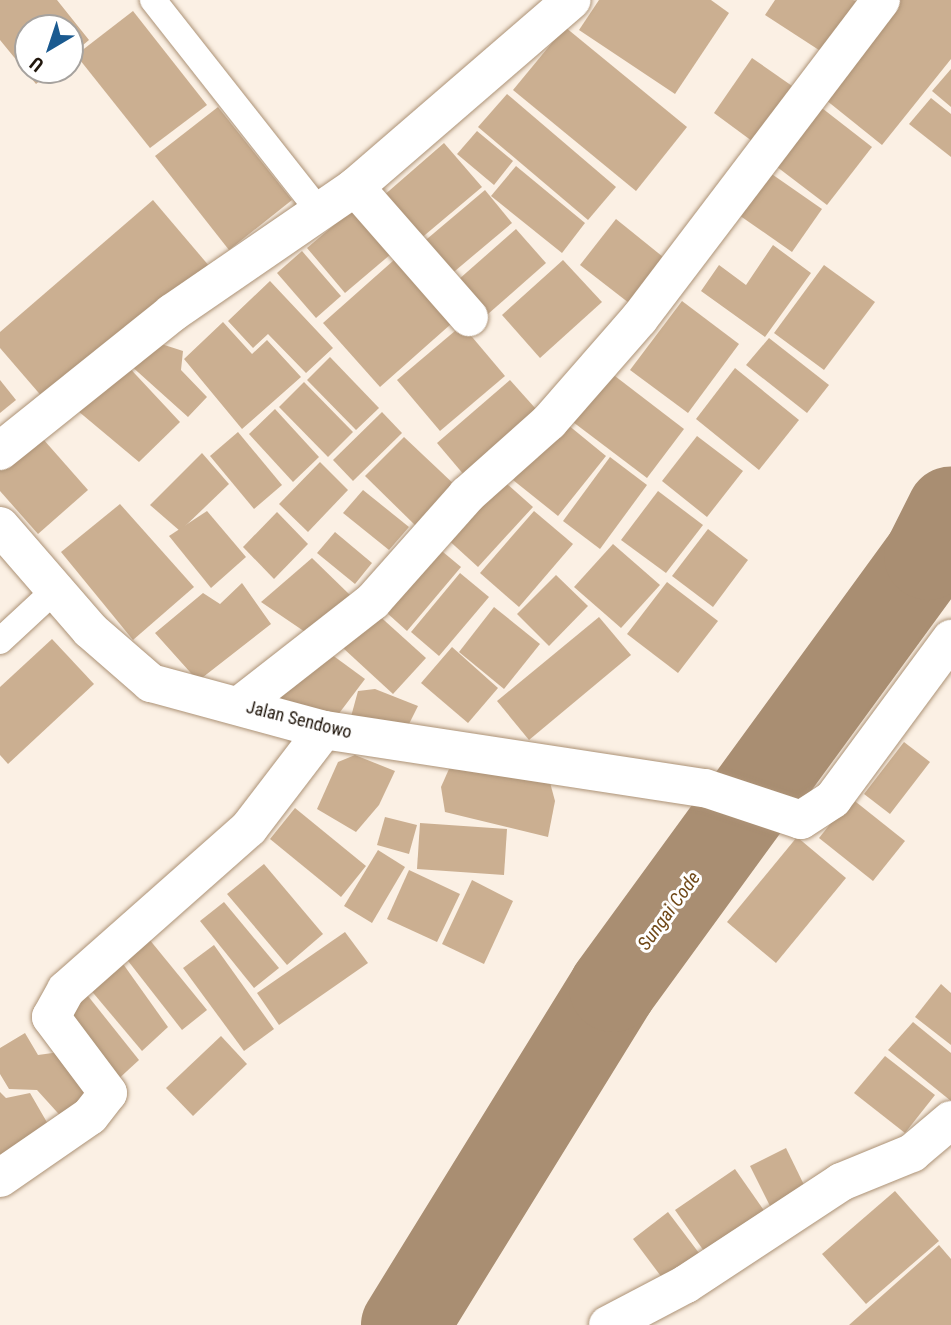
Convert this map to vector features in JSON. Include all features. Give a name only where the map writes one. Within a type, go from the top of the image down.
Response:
[{"type":"street","points":[[0,451],[172,313],[355,187],[572,0]]},
{"type":"street","points":[[240,705],[373,601],[467,495],[549,422],[639,319],[881,0]]},
{"type":"street","points":[[355,187],[469,317]]},
{"type":"street","name":"Jalan Sendowo","points":[[0,527],[55,590],[151,683],[240,705],[324,730],[705,789],[801,820],[833,799],[951,639]]},
{"type":"street","points":[[0,1178],[90,1116],[108,1093],[51,1017],[65,990],[249,828],[324,730]]},
{"type":"street","points":[[608,1325],[686,1284],[841,1182],[912,1153],[951,1120]]},
{"type":"lane","points":[[153,0],[320,212]]},
{"type":"lane","points":[[0,641],[55,590]]},
{"type":"building","points":[[0,0],[57,0],[68,14],[14,14],[14,57],[0,40]]},
{"type":"building","points":[[599,0],[711,0],[729,13],[675,94],[579,30]]},
{"type":"building","points":[[775,0],[856,1],[822,52],[765,15]]},
{"type":"building","points":[[890,0],[951,0],[951,59],[882,145],[816,92]]},
{"type":"building","points":[[133,11],[207,105],[150,148],[84,65],[84,49]]},
{"type":"building","points":[[565,27],[687,127],[636,191],[513,90]]},
{"type":"building","points":[[752,58],[795,88],[756,144],[714,113]]},
{"type":"building","points":[[951,69],[951,107],[932,91]]},
{"type":"building","points":[[507,94],[616,187],[588,220],[478,127]]},
{"type":"building","points":[[809,98],[872,147],[827,205],[764,157]]},
{"type":"building","points":[[931,98],[951,114],[951,157],[909,124]]},
{"type":"building","points":[[218,107],[292,200],[229,250],[155,156]]},
{"type":"building","points":[[477,131],[513,161],[494,185],[457,154]]},
{"type":"building","points":[[444,143],[482,187],[419,240],[382,197]]},
{"type":"building","points":[[756,163],[822,209],[792,252],[726,206]]},
{"type":"building","points":[[516,166],[585,223],[562,253],[491,196]]},
{"type":"building","points":[[485,190],[512,223],[449,276],[421,244]]},
{"type":"building","points":[[153,200],[210,267],[50,406],[0,348],[0,332]]},
{"type":"building","points":[[353,209],[391,254],[345,293],[307,248]]},
{"type":"building","points":[[616,219],[673,265],[638,310],[580,265]]},
{"type":"building","points":[[516,229],[546,263],[488,314],[458,280]]},
{"type":"building","points":[[773,245],[811,273],[765,337],[701,291],[719,265],[746,285]]},
{"type":"building","points":[[302,251],[341,296],[316,318],[277,273]]},
{"type":"building","points":[[394,260],[451,324],[380,387],[323,323]]},
{"type":"building","points":[[563,260],[602,302],[540,358],[502,315]]},
{"type":"building","points":[[824,265],[875,302],[824,370],[774,333]]},
{"type":"building","points":[[270,281],[333,348],[306,373],[268,334],[253,348],[228,321]]},
{"type":"building","points":[[682,301],[739,344],[688,413],[630,370]]},
{"type":"building","points":[[223,322],[252,354],[267,340],[301,377],[242,429],[184,359]]},
{"type":"building","points":[[462,325],[505,376],[440,431],[397,380]]},
{"type":"building","points":[[769,338],[829,385],[807,413],[746,365]]},
{"type":"building","points":[[149,340],[183,351],[181,370],[207,397],[188,417],[129,364]]},
{"type":"building","points":[[330,357],[379,408],[356,430],[307,380]]},
{"type":"building","points":[[123,361],[180,422],[139,462],[78,411]]},
{"type":"building","points":[[735,368],[799,420],[759,470],[696,419]]},
{"type":"building","points":[[611,373],[684,429],[647,478],[573,422]]},
{"type":"building","points":[[0,380],[16,400],[0,413]]},
{"type":"building","points":[[510,380],[544,418],[470,482],[437,443]]},
{"type":"building","points":[[304,382],[353,432],[328,457],[279,407]]},
{"type":"building","points":[[275,409],[319,457],[293,482],[249,434]]},
{"type":"building","points":[[382,412],[402,433],[353,481],[333,460]]},
{"type":"building","points":[[562,420],[606,456],[558,516],[513,480]]},
{"type":"building","points":[[36,431],[88,490],[38,534],[0,491],[0,462]]},
{"type":"building","points":[[238,432],[282,485],[254,509],[210,456]]},
{"type":"building","points":[[697,436],[743,471],[707,517],[662,481]]},
{"type":"building","points":[[404,437],[457,487],[418,528],[365,476]]},
{"type":"building","points":[[202,453],[229,484],[180,531],[150,505]]},
{"type":"building","points":[[610,457],[647,485],[600,549],[563,521]]},
{"type":"building","points":[[320,462],[348,490],[308,532],[279,504]]},
{"type":"building","points":[[498,476],[533,507],[478,567],[444,536]]},
{"type":"building","points":[[363,490],[409,527],[389,550],[343,513]]},
{"type":"building","points":[[658,491],[703,525],[666,573],[621,540]]},
{"type":"building","points":[[120,504],[194,587],[133,640],[61,552]]},
{"type":"building","points":[[207,511],[246,557],[211,588],[169,536]]},
{"type":"building","points":[[534,511],[573,544],[519,607],[480,573]]},
{"type":"building","points":[[277,512],[308,544],[274,579],[243,547]]},
{"type":"building","points":[[708,529],[748,560],[713,607],[672,576]]},
{"type":"building","points":[[335,532],[372,563],[355,584],[317,553]]},
{"type":"building","points":[[431,542],[461,567],[407,631],[377,604]]},
{"type":"building","points":[[613,544],[660,585],[621,628],[574,587]]},
{"type":"building","points":[[312,558],[351,596],[311,636],[261,602]]},
{"type":"building","points":[[460,573],[489,597],[439,656],[411,632]]},
{"type":"building","points":[[556,575],[588,606],[549,646],[517,614]]},
{"type":"building","points":[[667,582],[718,621],[678,673],[627,634]]},
{"type":"building","points":[[242,583],[271,624],[198,681],[155,633],[203,593],[220,604]]},
{"type":"building","points":[[494,607],[540,644],[504,689],[459,652]]},
{"type":"building","points":[[375,612],[426,658],[393,694],[343,648]]},
{"type":"building","points":[[599,617],[631,655],[529,740],[497,701]]},
{"type":"building","points":[[52,639],[94,684],[8,764],[0,755],[0,687]]},
{"type":"building","points":[[320,646],[365,679],[331,724],[258,702]]},
{"type":"building","points":[[452,647],[498,688],[468,723],[421,683]]},
{"type":"building","points":[[375,689],[418,706],[403,736],[349,724],[358,691]]},
{"type":"building","points":[[904,742],[930,762],[890,814],[864,794]]},
{"type":"building","points":[[355,755],[395,771],[379,805],[356,832],[317,809],[338,762]]},
{"type":"building","points":[[449,769],[548,775],[555,801],[548,837],[445,812],[441,787]]},
{"type":"building","points":[[851,798],[905,841],[873,881],[819,838]]},
{"type":"building","points":[[295,808],[366,866],[341,897],[270,839]]},
{"type":"building","points":[[385,817],[417,825],[409,854],[377,845]]},
{"type":"building","points":[[420,823],[507,829],[504,875],[417,869]]},
{"type":"building","points":[[797,837],[846,878],[776,963],[727,922]]},
{"type":"building","points":[[378,850],[405,867],[372,923],[344,906]]},
{"type":"building","points":[[264,864],[323,934],[287,965],[227,894]]},
{"type":"building","points":[[409,870],[460,894],[437,942],[387,919]]},
{"type":"building","points":[[472,880],[513,901],[484,964],[442,944]]},
{"type":"building","points":[[224,902],[279,968],[254,988],[200,921]]},
{"type":"building","points":[[345,932],[368,963],[279,1025],[257,993]]},
{"type":"building","points":[[149,939],[207,1010],[182,1030],[125,957]]},
{"type":"building","points":[[214,945],[274,1029],[244,1051],[183,968]]},
{"type":"building","points":[[116,954],[168,1027],[142,1051],[84,982]]},
{"type":"building","points":[[941,984],[951,993],[951,1045],[915,1017]]},
{"type":"building","points":[[80,986],[139,1060],[114,1083],[53,1013]]},
{"type":"building","points":[[913,1022],[951,1053],[951,1101],[888,1050]]},
{"type":"building","points":[[25,1033],[38,1055],[67,1051],[97,1098],[66,1122],[37,1090],[9,1089],[0,1074],[0,1048]]},
{"type":"building","points":[[221,1036],[247,1064],[193,1116],[166,1088]]},
{"type":"building","points":[[885,1056],[935,1095],[905,1133],[854,1093]]},
{"type":"building","points":[[0,1092],[6,1098],[30,1093],[52,1131],[0,1160]]},
{"type":"building","points":[[786,1148],[808,1193],[772,1210],[750,1166]]},
{"type":"building","points":[[735,1169],[765,1212],[706,1254],[675,1210]]},
{"type":"building","points":[[895,1191],[939,1241],[866,1304],[822,1254]]},
{"type":"building","points":[[668,1212],[702,1257],[666,1283],[633,1239]]},
{"type":"building","points":[[939,1245],[951,1259],[951,1325],[849,1325]]},
{"type":"waterway","name":"Sungai Code","points":[[405,1325],[613,988],[928,556],[951,510]]}]
